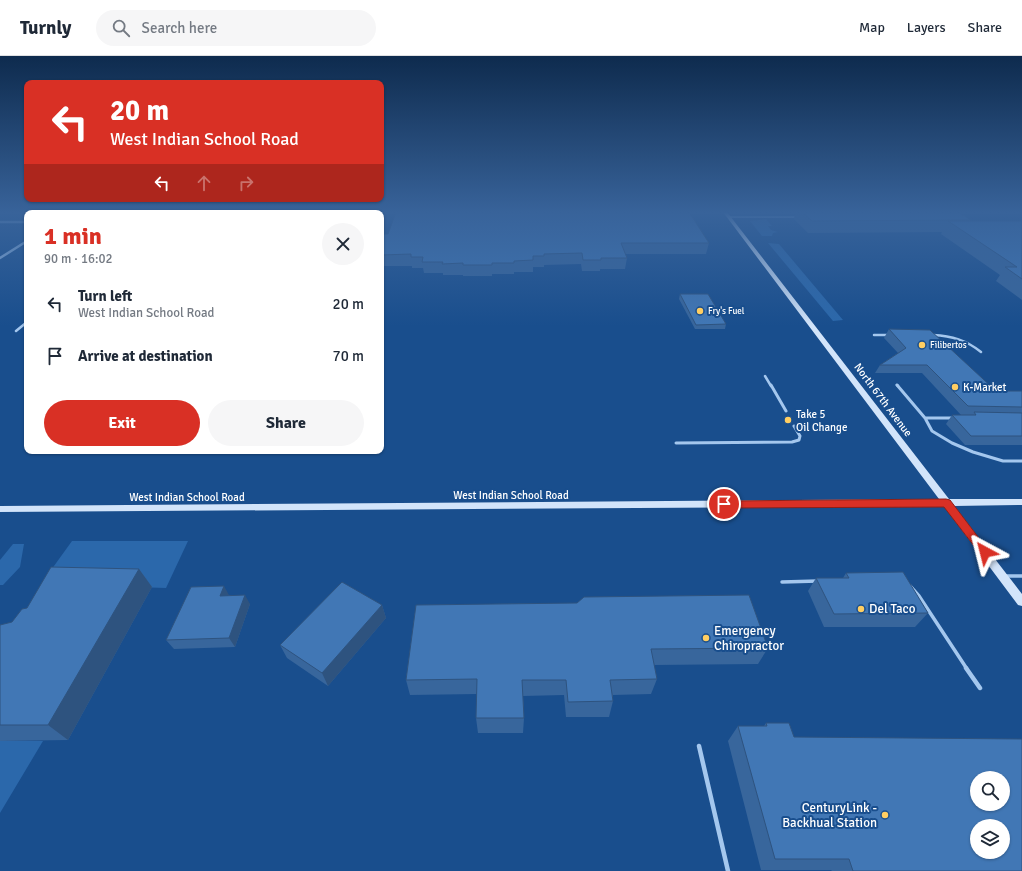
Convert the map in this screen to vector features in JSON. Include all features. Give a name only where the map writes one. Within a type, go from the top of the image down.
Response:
[{"type":"main road","name":"North 67th Avenue","points":[[754,250],[1022,602]]},
{"type":"main road","name":"West Indian School Road","points":[[0,509],[946,503],[1021,504]]},
{"type":"street","points":[[0,258],[13,250]]},
{"type":"lane","points":[[16,331],[24,324]]},
{"type":"lane","points":[[874,335],[897,335]]},
{"type":"lane","points":[[927,335],[943,335],[959,338],[973,345],[981,352]]},
{"type":"lane","points":[[765,376],[786,411]]},
{"type":"lane","points":[[897,385],[925,418],[932,431],[952,443],[973,452],[1003,461],[1022,461]]},
{"type":"lane","points":[[925,418],[955,418]]},
{"type":"lane","points":[[676,443],[792,442],[799,440],[800,436],[794,426]]},
{"type":"lane","points":[[1002,576],[1022,576]]},
{"type":"lane","points":[[782,582],[822,581]]},
{"type":"lane","points":[[905,584],[910,586],[919,596],[950,645],[980,688]]},
{"type":"lane","points":[[699,746],[728,871]]},
{"type":"shaded area","points":[[774,250],[784,250],[843,320],[833,321]]},
{"type":"shaded area","points":[[72,541],[188,541],[166,588],[41,584]]},
{"type":"shaded area","points":[[13,544],[24,544],[20,567],[3,585],[0,585],[0,560]]},
{"type":"shaded area","points":[[0,741],[43,741],[0,813]]},
{"type":"building","points":[[384,250],[624,250],[627,258],[583,260],[582,253],[544,254],[544,256],[533,256],[533,260],[514,261],[514,263],[463,265],[463,263],[442,264],[443,262],[422,262],[423,257],[411,257],[411,254],[384,255]]},
{"type":"building","points":[[992,250],[1022,250],[1022,279],[1005,267],[1017,267]]},
{"type":"building","points":[[680,294],[708,294],[726,324],[696,325]]},
{"type":"building","points":[[889,329],[930,330],[996,391],[1022,391],[1022,407],[968,406],[927,365],[880,365],[906,348]]},
{"type":"building","points":[[974,412],[1022,413],[1022,436],[971,436],[952,415],[976,415]]},
{"type":"building","points":[[51,567],[139,569],[48,725],[0,725],[0,625],[12,622],[22,609],[27,608]]},
{"type":"building","points":[[903,572],[928,613],[834,614],[816,578],[849,578],[846,573]]},
{"type":"building","points":[[342,582],[382,605],[322,673],[280,645]]},
{"type":"building","points":[[224,586],[220,596],[245,595],[229,638],[166,640],[191,587]]},
{"type":"building","points":[[749,595],[768,648],[651,649],[657,679],[610,680],[613,701],[568,702],[566,680],[522,680],[524,718],[476,718],[477,679],[406,680],[416,605],[577,603],[584,597]]},
{"type":"building","name":"CenturyLink - Backhual Station","points":[[766,723],[789,723],[794,737],[1022,739],[1022,871],[853,871],[849,859],[775,859],[738,726],[767,726]]},
{"type":"place","name":"Fry's Fuel","points":[[700,311]]},
{"type":"place","name":"Filibertos","points":[[922,345]]},
{"type":"place","name":"K-Market","points":[[955,387]]},
{"type":"place","name":"Take 5 Oil Change","points":[[788,420]]},
{"type":"place","name":"Del Taco","points":[[861,609]]},
{"type":"place","name":"Emergency Chiropractor","points":[[706,638]]},
{"type":"place","name":"CenturyLink - Backhual Station","points":[[885,815]]},
{"type":"route","points":[[724,504],[946,503],[985,552]]}]
